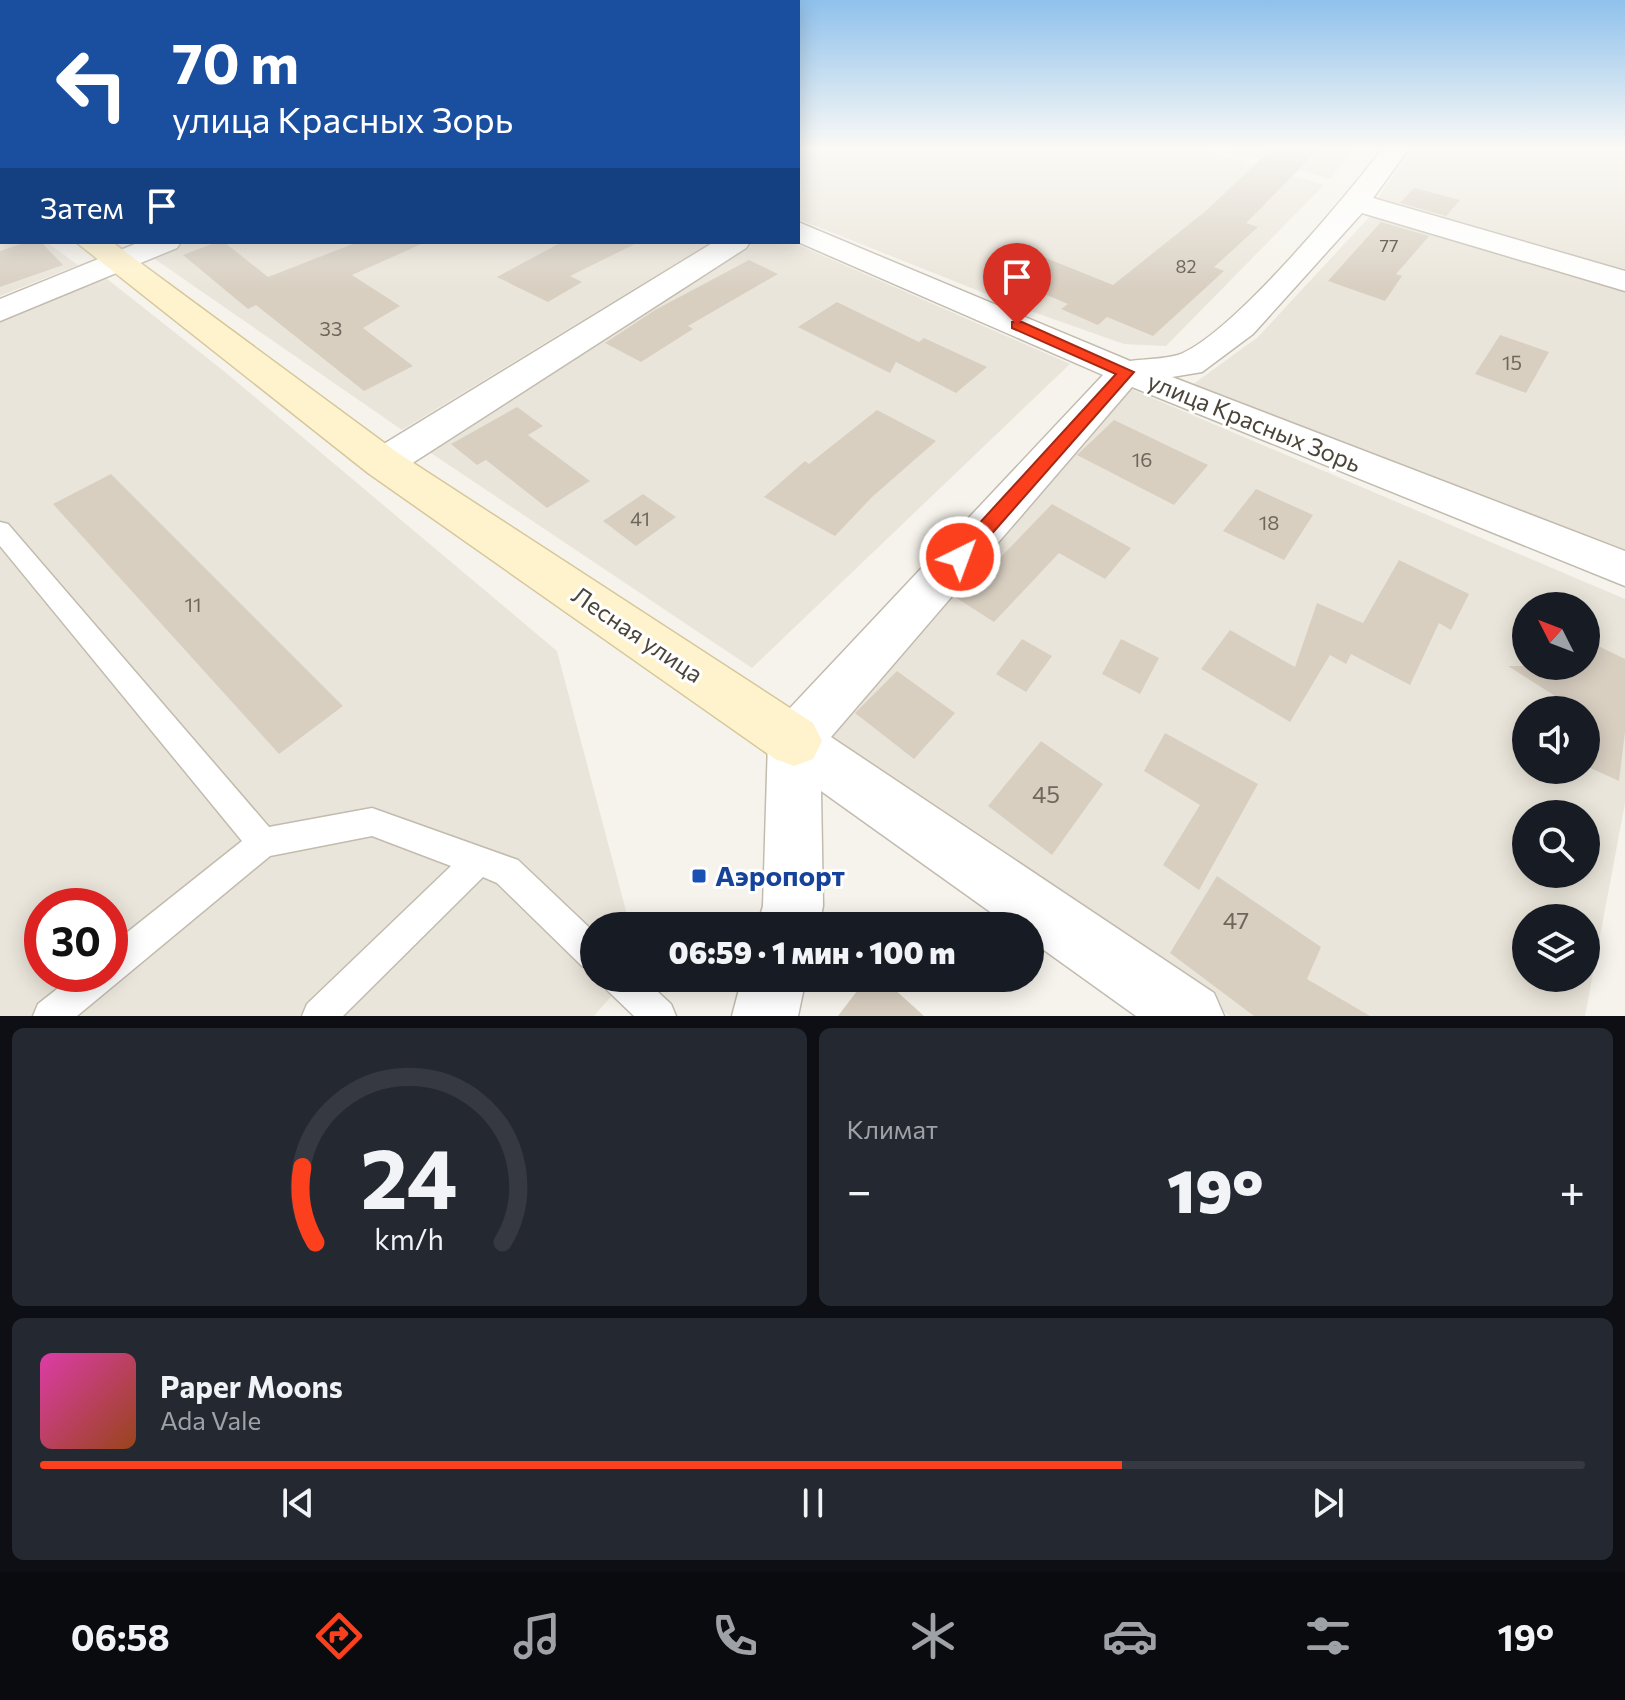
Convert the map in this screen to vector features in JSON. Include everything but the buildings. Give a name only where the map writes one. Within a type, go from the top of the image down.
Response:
[{"type":"street","points":[[792,912],[794,741],[1126,372],[1189,364],[1241,327],[1362,194]]},
{"type":"street","points":[[1356,202],[1625,281]]},
{"type":"street","name":"улица Красных Зорь","points":[[800,232],[1126,372],[1625,569]]},
{"type":"street","points":[[0,311],[105,252],[154,244]]},
{"type":"street","points":[[383,463],[732,244]]},
{"type":"street","name":"Лесная улица","points":[[105,252],[383,463],[794,741],[1191,1016]]},
{"type":"street","points":[[765,1016],[771,992]]},
{"type":"lane","points":[[0,530],[263,843]]},
{"type":"lane","points":[[128,952],[263,843],[372,822],[507,871],[580,941]]},
{"type":"lane","points":[[319,1016],[479,860]]},
{"type":"lane","points":[[50,1016],[80,992]]},
{"type":"lane","points":[[634,992],[659,1016]]},
{"type":"shaded area","points":[[800,194],[1315,194],[1166,346],[1124,344],[1019,307],[800,220]]},
{"type":"shaded area","points":[[1380,194],[1625,194],[1625,275],[1375,202]]},
{"type":"shaded area","points":[[1373,213],[1625,285],[1625,554],[1192,385],[1258,337]]},
{"type":"shaded area","points":[[0,244],[49,244],[78,265],[0,296]]},
{"type":"shaded area","points":[[175,244],[708,244],[402,430],[149,255]]},
{"type":"shaded area","points":[[748,244],[797,244],[1070,364],[752,668],[422,447]]},
{"type":"shaded area","points":[[97,271],[225,372],[557,651],[626,912],[580,912],[580,992],[615,992],[594,1016],[0,1016],[0,308]]},
{"type":"shaded area","points":[[1131,389],[1625,599],[1625,803],[1600,936],[1600,904],[1512,904],[1512,992],[1590,992],[1585,1016],[1230,1016],[810,723]]},
{"type":"place","name":"Аэропорт","points":[[699,876]]},
{"type":"route","points":[[960,557],[1126,372],[1017,325]]}]
